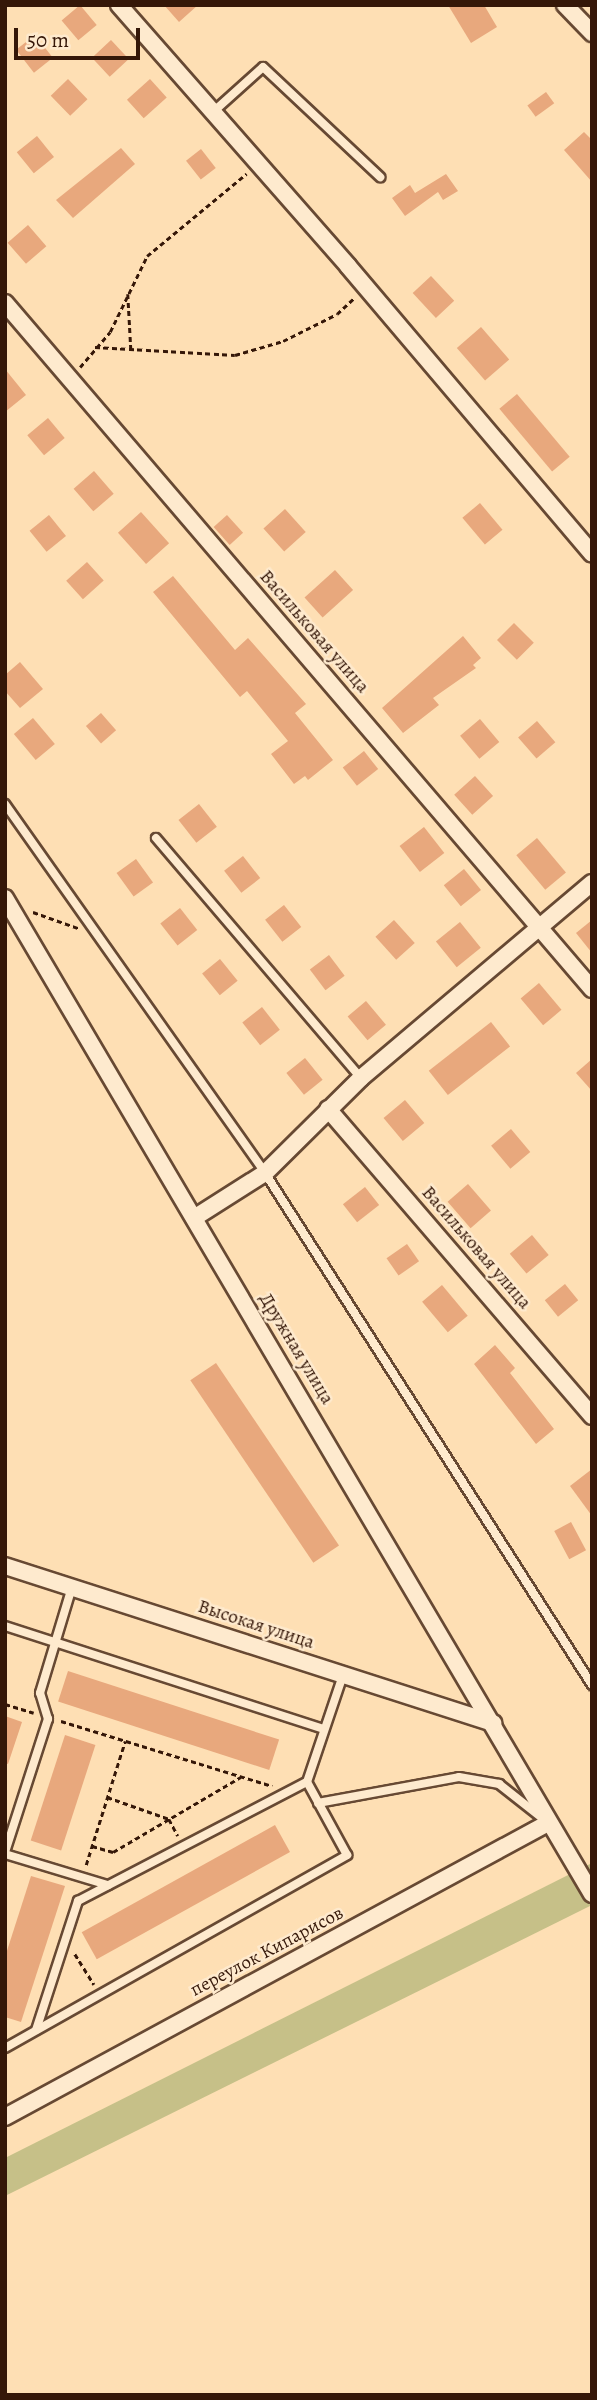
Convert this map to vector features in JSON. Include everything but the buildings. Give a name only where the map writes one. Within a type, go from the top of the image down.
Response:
[{"type":"street","points":[[119,5],[366,287],[592,554]]},
{"type":"street","points":[[565,5],[592,33]]},
{"type":"street","name":"Васильковая улица","points":[[5,303],[592,989]]},
{"type":"street","points":[[194,1217],[265,1173],[361,1079],[592,883]]},
{"type":"street","name":"Дружная улица","points":[[9,905],[494,1723],[548,1823],[592,1894]]},
{"type":"street","name":"Васильковая улица","points":[[328,1109],[592,1416]]},
{"type":"street","name":"Высокая улица","points":[[5,1566],[494,1723]]},
{"type":"street","name":"переулок Кипарисов","points":[[5,2117],[548,1823]]},
{"type":"lane","points":[[213,111],[263,67],[380,177]]},
{"type":"lane","points":[[5,804],[265,1173],[592,1685]]},
{"type":"lane","points":[[156,838],[361,1079]]},
{"type":"lane","points":[[72,1587],[40,1693],[47,1717],[5,1853],[108,1885]]},
{"type":"lane","points":[[5,1626],[324,1729]]},
{"type":"lane","points":[[36,2031],[78,1901],[307,1782],[343,1675]]},
{"type":"lane","points":[[318,1803],[424,1780],[470,1778],[499,1784],[548,1823]]},
{"type":"lane","points":[[5,2048],[347,1855],[307,1782]]},
{"type":"path","points":[[72,381],[95,347],[110,332],[127,291],[147,256],[259,163]]},
{"type":"path","points":[[95,347],[234,355],[283,341],[337,314],[366,287]]},
{"type":"path","points":[[127,291],[131,349]]},
{"type":"path","points":[[9,905],[40,912],[70,928],[91,927]]},
{"type":"path","points":[[5,1704],[288,1792]]},
{"type":"path","points":[[82,1877],[125,1741]]},
{"type":"path","points":[[92,1846],[113,1852],[241,1777]]},
{"type":"path","points":[[107,1797],[169,1819],[184,1846]]},
{"type":"path","points":[[65,1939],[100,1994]]},
{"type":"shaded area","points":[[592,1863],[592,1905],[5,2196],[5,2158]]}]
